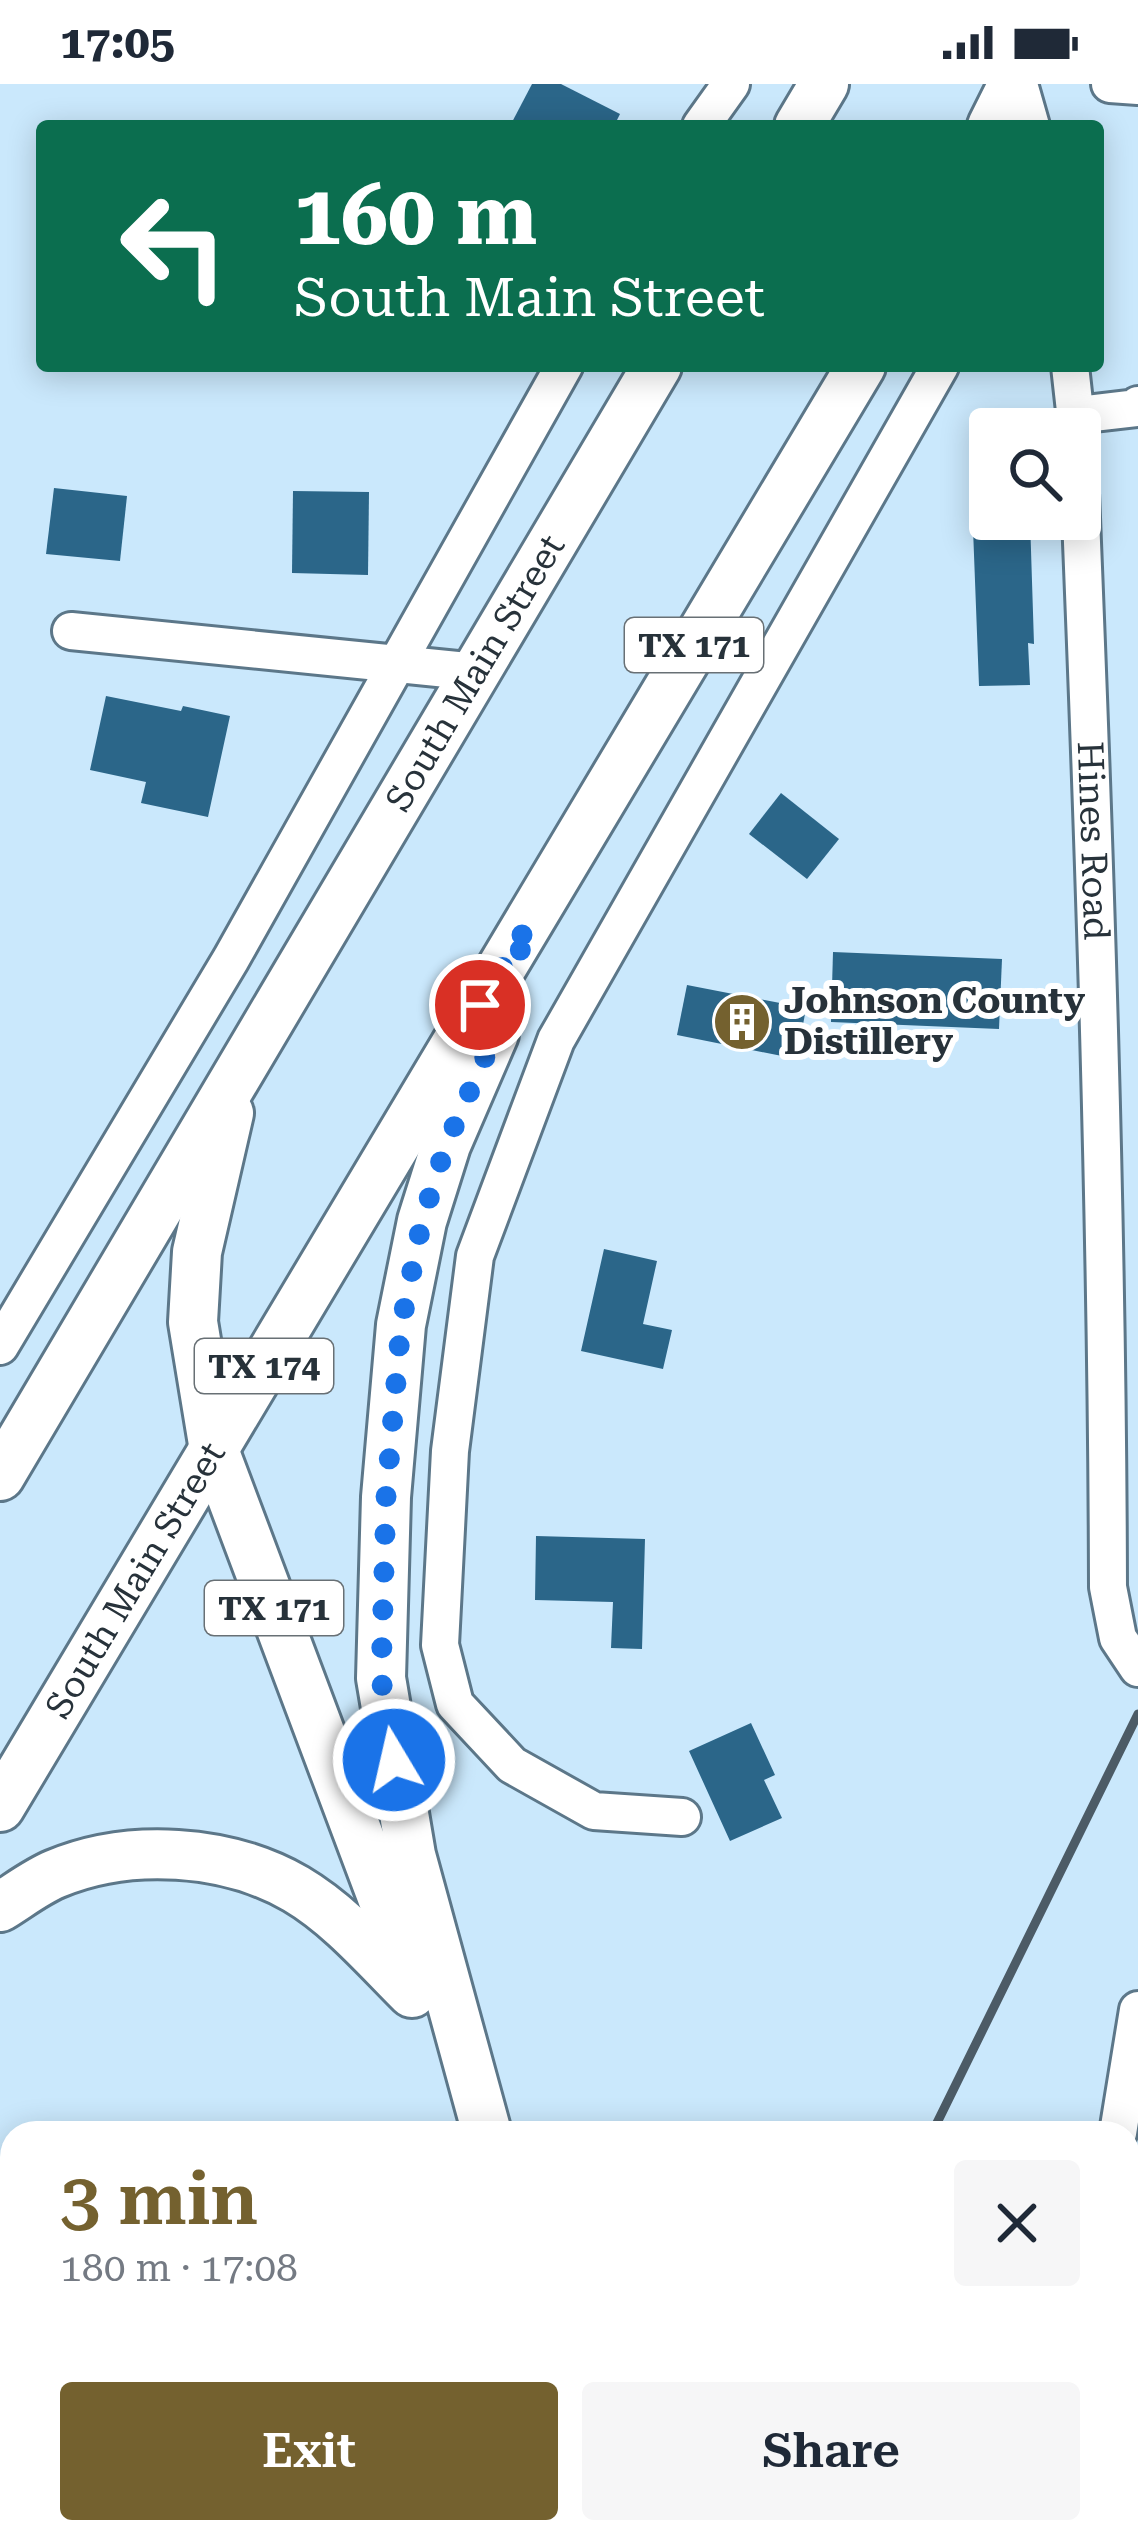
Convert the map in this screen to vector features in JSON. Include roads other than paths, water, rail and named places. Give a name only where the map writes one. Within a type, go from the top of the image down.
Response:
[{"type":"main road","points":[[803,120],[824,84]]},
{"type":"main road","points":[[995,120],[1016,84]]},
{"type":"main road","name":"South Main Street","points":[[0,1475],[653,372]]},
{"type":"main road","name":"South Main Street","points":[[0,1807],[857,372]]},
{"type":"main road","name":"TX 171","points":[[485,2121],[419,1890],[390,1739],[381,1678],[386,1497],[401,1325],[422,1221],[456,1115],[493,1039],[528,925]]},
{"type":"main road","name":"TX 171","points":[[240,1067],[196,1252],[193,1322],[214,1450],[462,2121]]},
{"type":"main road","points":[[0,1907],[57,1873],[116,1859],[179,1854],[251,1868],[295,1888],[331,1913],[422,2003]]},
{"type":"street","points":[[705,120],[731,84]]},
{"type":"street","points":[[1016,84],[1029,120]]},
{"type":"street","points":[[1110,84],[1138,86]]},
{"type":"street","points":[[0,1346],[231,959],[561,372]]},
{"type":"street","points":[[682,1816],[595,1811],[512,1765],[455,1704],[440,1645],[450,1451],[475,1256],[556,1040],[937,372]]},
{"type":"street","points":[[1071,372],[1075,408]]},
{"type":"street","points":[[1101,416],[1138,405]]},
{"type":"street","name":"Hines Road","points":[[1082,540],[1099,929],[1108,1586],[1118,1637],[1138,1668]]},
{"type":"street","points":[[71,631],[477,672]]},
{"type":"street","points":[[1120,2121],[1138,2010]]},
{"type":"railway","points":[[938,2121],[1138,1714]]},
{"type":"place","name":"Johnson County Distillery","points":[[742,1022]]}]
